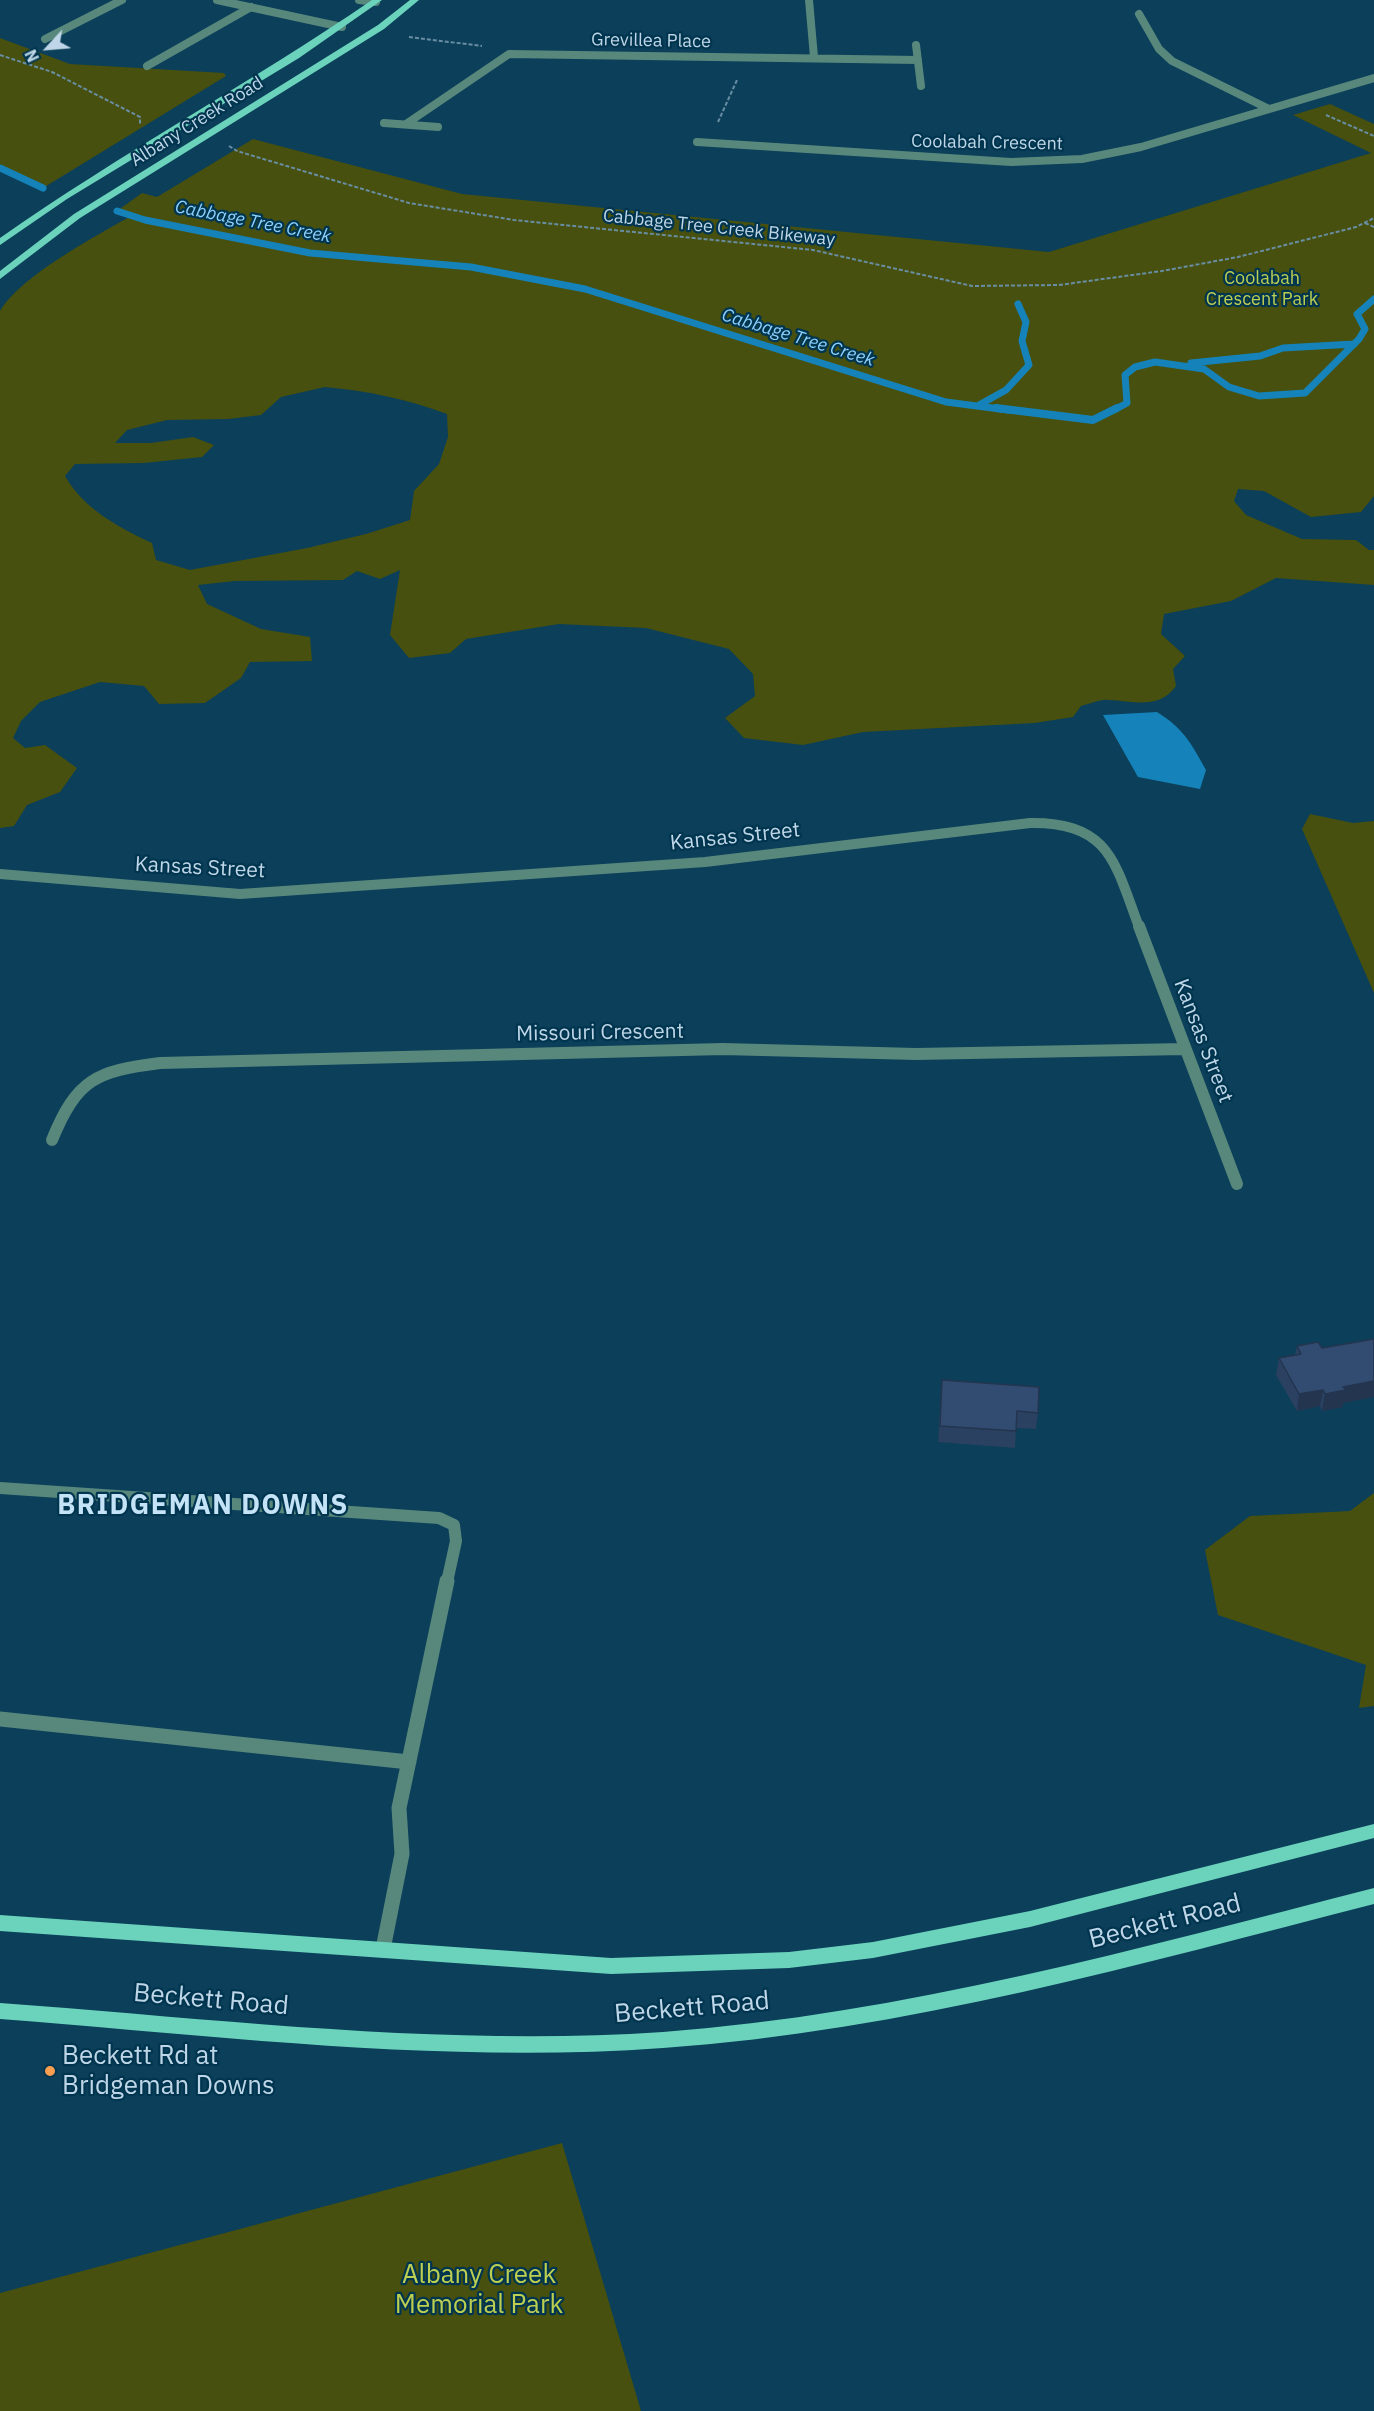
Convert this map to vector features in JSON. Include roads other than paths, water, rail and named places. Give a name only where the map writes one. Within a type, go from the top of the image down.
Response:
[{"type":"main road","name":"Albany Creek Road","points":[[0,276],[77,216],[372,33],[415,0]]},
{"type":"main road","name":"Albany Creek Road","points":[[0,242],[64,196],[342,27],[377,1]]},
{"type":"main road","name":"Beckett Road","points":[[0,1923],[611,1966],[789,1960],[873,1950],[1030,1919],[1374,1831]]},
{"type":"main road","name":"Beckett Road","points":[[0,2011],[371,2039],[569,2043],[660,2040],[759,2031],[942,2002],[1087,1970],[1374,1896]]},
{"type":"street","points":[[45,39],[122,0]]},
{"type":"street","points":[[217,0],[342,27]]},
{"type":"street","points":[[359,0],[377,1]]},
{"type":"street","points":[[809,0],[814,57]]},
{"type":"street","points":[[147,66],[250,7]]},
{"type":"street","points":[[1139,14],[1159,49],[1173,61],[1269,109]]},
{"type":"street","points":[[916,45],[921,86]]},
{"type":"street","name":"Grevillea Place","points":[[406,124],[509,54],[918,60]]},
{"type":"street","name":"Coolabah Crescent","points":[[697,142],[999,162],[1082,159],[1140,147],[1374,78]]},
{"type":"street","points":[[384,123],[438,127]]},
{"type":"street","name":"Kansas Street","points":[[0,874],[240,894],[705,862],[1030,823],[1061,822],[1089,832],[1113,858],[1237,1184]]},
{"type":"street","name":"Missouri Crescent","points":[[52,1140],[67,1105],[78,1092],[95,1080],[124,1068],[160,1063],[723,1049],[916,1054],[1185,1049]]},
{"type":"street","points":[[0,1488],[447,1520],[453,1525],[456,1541],[398,1819],[401,1862],[383,1949]]},
{"type":"street","points":[[0,1719],[409,1762]]},
{"type":"water","points":[[1157,712],[1180,731],[1201,760],[1206,770],[1200,789],[1138,777],[1103,715]]},
{"type":"waterway","name":"Cabbage Tree Creek","points":[[0,168],[43,188]]},
{"type":"waterway","name":"Cabbage Tree Creek","points":[[117,211],[145,220],[310,253],[471,267],[585,289],[946,402],[1008,410]]},
{"type":"waterway","name":"Cabbage Tree Creek","points":[[1354,344],[1365,329],[1357,314],[1374,299]]},
{"type":"waterway","points":[[979,405],[1006,390],[1029,365],[1022,341],[1026,322],[1018,304]]},
{"type":"waterway","name":"Cabbage Tree Creek","points":[[1114,410],[1127,403],[1125,375],[1135,367],[1155,362],[1204,369],[1229,387],[1259,396],[1305,393],[1354,344]]},
{"type":"waterway","points":[[1191,363],[1260,356],[1283,348],[1354,344]]},
{"type":"waterway","name":"Cabbage Tree Creek","points":[[996,408],[1093,420],[1117,408]]},
{"type":"place","name":"Beckett Rd at Bridgeman Downs","points":[[50,2071]]},
{"type":"district","name":"BRIDGEMAN DOWNS","points":[[203,1506]]},
{"type":"park label","name":"Coolabah Crescent Park","points":[[1262,289]]},
{"type":"park label","name":"Albany Creek Memorial Park","points":[[479,2290]]}]
